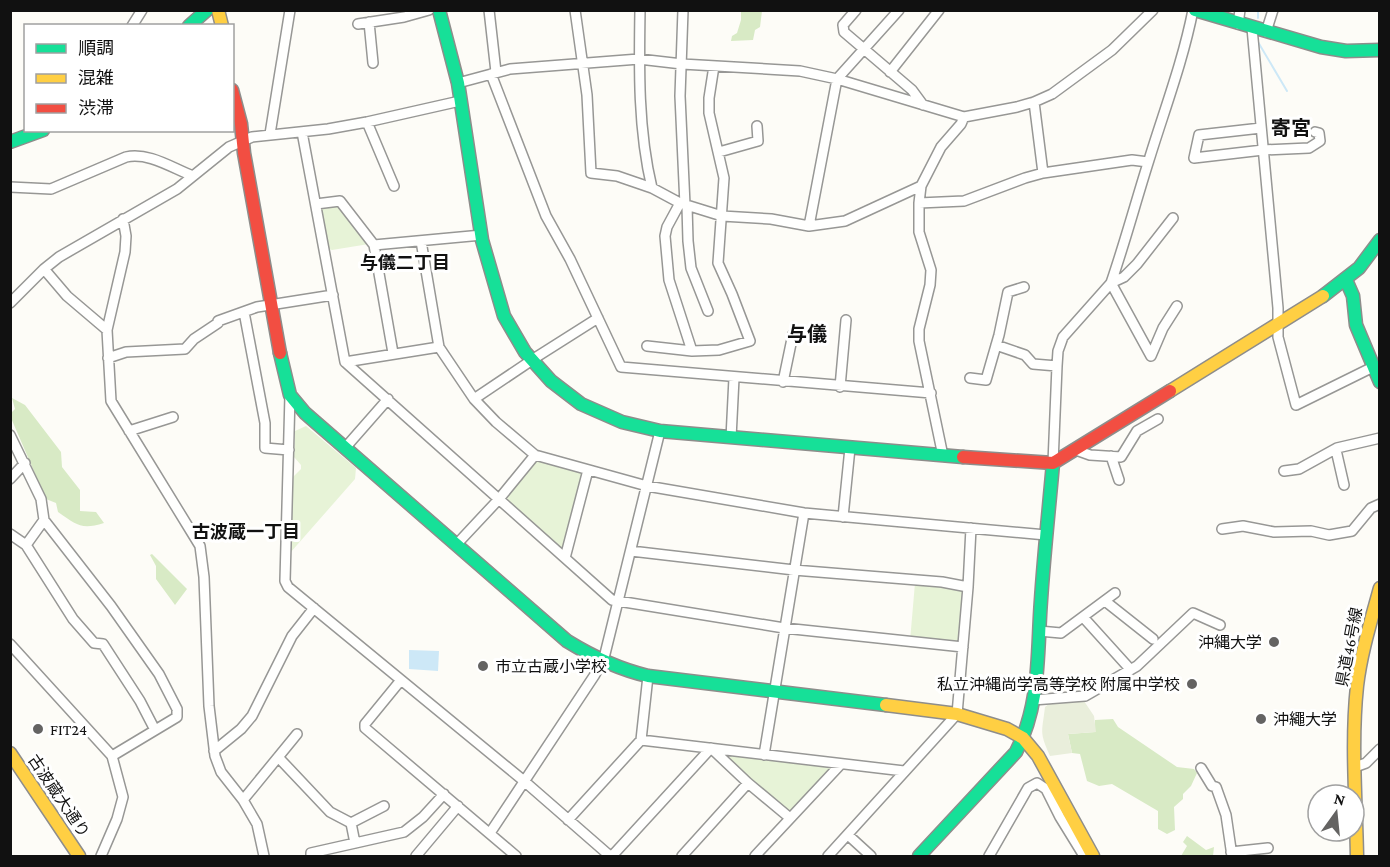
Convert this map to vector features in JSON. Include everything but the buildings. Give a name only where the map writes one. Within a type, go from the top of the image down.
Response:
[{"type":"main road","points":[[191,24],[207,10]]},
{"type":"main road","points":[[439,10],[458,83],[482,234],[492,279],[504,316],[531,360],[561,390],[589,408],[622,422],[660,431],[731,438],[1053,463],[1346,280],[1359,268],[1380,240]]},
{"type":"main road","points":[[1195,10],[1336,51],[1380,50]]},
{"type":"main road","points":[[234,98],[241,124],[242,141],[285,380],[291,395],[305,413],[567,641],[602,662],[648,676],[957,714],[1002,727],[1023,738],[1042,762],[1093,856]]},
{"type":"main road","points":[[10,142],[38,132]]},
{"type":"main road","points":[[1346,280],[1353,296],[1356,325],[1380,382]]},
{"type":"main road","points":[[920,856],[1016,752],[1023,738],[1033,700],[1053,463]]},
{"type":"main road","name":"県道46号線","points":[[1357,856],[1355,767],[1357,688],[1363,648],[1375,620],[1380,588]]},
{"type":"main road","name":"古波蔵大通り","points":[[10,753],[80,856]]},
{"type":"street","points":[[133,24],[142,10]]},
{"type":"street","points":[[270,134],[290,10]]},
{"type":"street","points":[[358,24],[404,17],[429,10]]},
{"type":"street","points":[[489,10],[493,73],[546,216],[562,244],[621,367],[930,393]]},
{"type":"street","points":[[575,10],[583,63],[591,173],[617,176],[652,188],[684,204],[722,216],[771,219],[809,226],[845,221],[921,186]]},
{"type":"street","points":[[640,10],[639,59],[643,128],[647,169],[652,188]]},
{"type":"street","points":[[682,10],[681,96],[684,204],[691,268],[708,311]]},
{"type":"street","points":[[856,10],[843,25],[844,32],[912,90],[923,105]]},
{"type":"street","points":[[809,226],[837,79],[865,51],[899,10]]},
{"type":"street","points":[[890,72],[939,10]]},
{"type":"street","points":[[458,83],[493,73],[543,65],[639,59],[682,64],[800,70],[964,117],[1034,102],[1052,94],[1112,50],[1153,10]]},
{"type":"street","points":[[1053,463],[1058,351],[1063,337],[1111,283],[1195,10]]},
{"type":"street","points":[[1238,24],[1240,10]]},
{"type":"street","points":[[1266,32],[1272,10]]},
{"type":"street","points":[[369,22],[373,63]]},
{"type":"street","points":[[1252,28],[1278,337],[1296,405],[1373,367]]},
{"type":"street","points":[[647,346],[692,351],[719,350],[750,341],[718,263],[724,178],[710,113],[709,98],[714,66]]},
{"type":"street","points":[[10,303],[59,257],[177,189],[229,147],[242,141],[270,134],[302,132],[367,122],[460,101]]},
{"type":"street","points":[[1034,102],[1042,173]]},
{"type":"street","points":[[943,456],[919,341],[919,329],[930,285],[931,270],[919,232],[919,203],[921,186],[941,147],[961,124],[964,117]]},
{"type":"street","points":[[367,122],[394,186]]},
{"type":"street","points":[[719,152],[758,141],[757,126]]},
{"type":"street","points":[[1261,128],[1199,135],[1194,158],[1263,150],[1309,148],[1320,141],[1319,133],[1315,132]]},
{"type":"street","points":[[302,132],[345,362],[612,600],[618,603],[784,628],[963,647]]},
{"type":"street","points":[[10,188],[51,189],[135,155],[149,158],[193,177]]},
{"type":"street","points":[[919,203],[964,201],[1042,173],[1132,160],[1148,162]]},
{"type":"street","points":[[316,204],[340,201],[374,245],[393,353]]},
{"type":"street","points":[[684,204],[667,227],[665,236],[669,280],[692,351]]},
{"type":"street","points":[[1111,283],[1124,277],[1137,264],[1173,218]]},
{"type":"street","points":[[123,219],[126,236],[125,252],[121,278],[107,330],[111,401],[202,552],[209,706],[214,751],[221,772],[243,800],[257,824],[264,856]]},
{"type":"street","points":[[374,245],[482,234]]},
{"type":"street","points":[[421,242],[439,346],[474,399],[496,422],[535,455],[647,486],[804,513],[1046,535]]},
{"type":"street","points":[[44,269],[66,296],[107,330]]},
{"type":"street","points":[[1111,283],[1151,356],[1168,318],[1177,306]]},
{"type":"street","points":[[970,378],[986,380],[1008,291],[1024,287]]},
{"type":"street","points":[[108,358],[126,352],[184,349],[218,322],[257,307],[333,295]]},
{"type":"street","points":[[244,312],[265,423],[265,448],[289,450]]},
{"type":"street","points":[[474,399],[598,318]]},
{"type":"street","points":[[840,387],[846,320]]},
{"type":"street","points":[[783,382],[793,334]]},
{"type":"street","points":[[996,345],[1025,355],[1033,364],[1057,366]]},
{"type":"street","points":[[345,362],[439,346]]},
{"type":"street","points":[[731,438],[734,378]]},
{"type":"street","points":[[291,395],[285,581],[314,608],[524,781],[611,856],[711,748]]},
{"type":"street","points":[[345,448],[388,399]]},
{"type":"street","points":[[291,418],[298,413],[305,413]]},
{"type":"street","points":[[129,431],[173,417]]},
{"type":"street","points":[[1076,450],[1090,455],[1121,457],[1137,431],[1158,419]]},
{"type":"street","points":[[490,833],[602,662],[660,431]]},
{"type":"street","points":[[10,435],[41,499],[44,520],[111,606],[159,674],[177,709],[177,717],[112,756]]},
{"type":"street","points":[[1284,471],[1299,469],[1336,450],[1380,438]]},
{"type":"street","points":[[843,517],[850,448]]},
{"type":"street","points":[[1336,450],[1344,485]]},
{"type":"street","points":[[456,545],[499,499],[535,455]]},
{"type":"street","points":[[1111,456],[1119,480]]},
{"type":"street","points":[[10,464],[25,463]]},
{"type":"street","points":[[10,479],[25,463]]},
{"type":"street","points":[[565,558],[588,470]]},
{"type":"street","points":[[1222,530],[1243,526],[1274,532],[1311,531],[1329,535],[1352,531],[1371,508],[1380,504]]},
{"type":"street","points":[[764,755],[804,513]]},
{"type":"street","points":[[26,545],[44,520]]},
{"type":"street","points":[[828,856],[957,714],[971,528]]},
{"type":"street","points":[[10,534],[26,545],[73,619],[94,643],[104,644],[140,701],[155,730]]},
{"type":"street","points":[[631,551],[794,570],[968,586]]},
{"type":"street","points":[[1039,631],[1061,633],[1115,593]]},
{"type":"street","points":[[1105,601],[1153,639]]},
{"type":"street","points":[[214,751],[241,729],[252,716],[292,636],[314,608]]},
{"type":"street","points":[[1033,700],[1085,696],[1130,669],[1193,613],[1220,626]]},
{"type":"street","points":[[1083,617],[1130,669]]},
{"type":"street","points":[[10,644],[112,756],[123,797],[120,812],[101,856]]},
{"type":"street","points":[[568,820],[641,740],[648,676]]},
{"type":"street","points":[[401,680],[365,724],[365,728],[516,856]]},
{"type":"street","points":[[243,800],[297,734]]},
{"type":"street","points":[[641,740],[904,771]]},
{"type":"street","points":[[711,748],[790,818]]},
{"type":"street","points":[[1355,767],[1366,763],[1380,749]]},
{"type":"street","points":[[278,757],[330,812],[351,823]]},
{"type":"street","points":[[755,856],[842,764]]},
{"type":"street","points":[[1201,768],[1212,786],[1216,787],[1226,815],[1232,854],[1268,848]]},
{"type":"street","points":[[682,856],[748,783]]},
{"type":"street","points":[[988,856],[1028,788],[1037,783],[1046,789],[1084,856]]},
{"type":"street","points":[[311,856],[311,853],[404,832],[423,817],[444,794]]},
{"type":"street","points":[[351,823],[384,806]]},
{"type":"street","points":[[416,856],[458,806]]},
{"type":"street","points":[[351,823],[355,843]]},
{"type":"street","points":[[848,835],[871,856]]},
{"type":"green space","points":[[741,11],[762,11],[760,27],[755,30],[753,40],[731,41],[732,36],[737,33]]},
{"type":"green space","points":[[336,203],[369,244],[332,250],[327,248],[320,210],[323,206]]},
{"type":"green space","points":[[12,398],[25,405],[61,452],[62,467],[80,490],[80,511],[96,512],[104,523],[90,526],[80,525],[58,512],[56,503],[46,499],[11,418],[11,413],[15,409]]},
{"type":"green space","points":[[306,426],[356,468],[355,479],[290,553],[293,477],[301,469],[301,465],[294,457],[295,431]]},
{"type":"green space","points":[[539,461],[580,471],[583,477],[566,546],[559,548],[506,501],[505,496],[534,462]]},
{"type":"green space","points":[[152,554],[187,589],[175,605],[156,579],[156,566],[150,555]]},
{"type":"green space","points":[[915,583],[965,588],[957,646],[910,641]]},
{"type":"green space","points":[[1084,701],[1094,716],[1096,732],[1068,734],[1072,753],[1050,756],[1042,732],[1045,707],[1050,703]]},
{"type":"green space","points":[[1113,719],[1118,727],[1177,767],[1194,769],[1197,773],[1191,786],[1183,794],[1183,799],[1174,807],[1175,830],[1167,834],[1158,829],[1158,811],[1112,784],[1099,786],[1087,781],[1080,754],[1072,753],[1068,734],[1095,732],[1095,720]]},
{"type":"green space","points":[[730,754],[830,765],[831,769],[791,813],[786,812],[730,761]]},
{"type":"green space","points":[[1187,836],[1206,850],[1214,847],[1213,856],[1181,856],[1187,846],[1183,842]]},
{"type":"water","points":[[409,650],[439,651],[438,671],[409,669]]},
{"type":"waterway","points":[[1258,10],[1258,18]]},
{"type":"waterway","points":[[1258,42],[1287,91]]},
{"type":"traffic: fast","points":[[191,24],[207,10]]},
{"type":"traffic: fast","points":[[439,10],[458,83],[482,240],[504,316],[525,352],[551,381],[581,404],[622,422],[660,431],[963,457]]},
{"type":"traffic: fast","points":[[1195,10],[1321,47],[1346,51],[1380,50]]},
{"type":"traffic: fast","points":[[10,142],[38,132]]},
{"type":"traffic: fast","points":[[1323,296],[1359,268],[1380,240]]},
{"type":"traffic: fast","points":[[1346,280],[1353,296],[1356,325],[1380,382]]},
{"type":"traffic: fast","points":[[280,353],[290,395],[305,413],[567,641],[577,647],[616,666],[648,676],[886,705]]},
{"type":"traffic: fast","points":[[919,856],[1016,752],[1024,734],[1034,697],[1053,463]]},
{"type":"traffic: slow","points":[[218,10],[222,24]]},
{"type":"traffic: slow","points":[[1170,391],[1323,296]]},
{"type":"traffic: slow","points":[[1357,856],[1355,707],[1364,649],[1380,588]]},
{"type":"traffic: slow","points":[[886,705],[957,714],[1007,729],[1023,738],[1038,756],[1093,856]]},
{"type":"traffic: slow","points":[[10,753],[79,856]]},
{"type":"traffic: jam","points":[[234,98],[241,124],[244,153],[280,353]]},
{"type":"traffic: jam","points":[[963,457],[1053,463],[1170,391]]},
{"type":"place","name":"沖縄大学","points":[[1274,642]]},
{"type":"place","name":"市立古蔵小学校","points":[[483,666]]},
{"type":"place","name":"私立沖縄尚学高等学校 附属中学校","points":[[1192,684]]},
{"type":"place","name":"沖繩大学","points":[[1261,719]]},
{"type":"place","name":"FIT24","points":[[38,729]]},
{"type":"district","name":"寄宮","points":[[1291,128]]},
{"type":"district","name":"与儀二丁目","points":[[405,263]]},
{"type":"district","name":"与儀","points":[[807,334]]},
{"type":"district","name":"古波蔵一丁目","points":[[246,532]]}]
